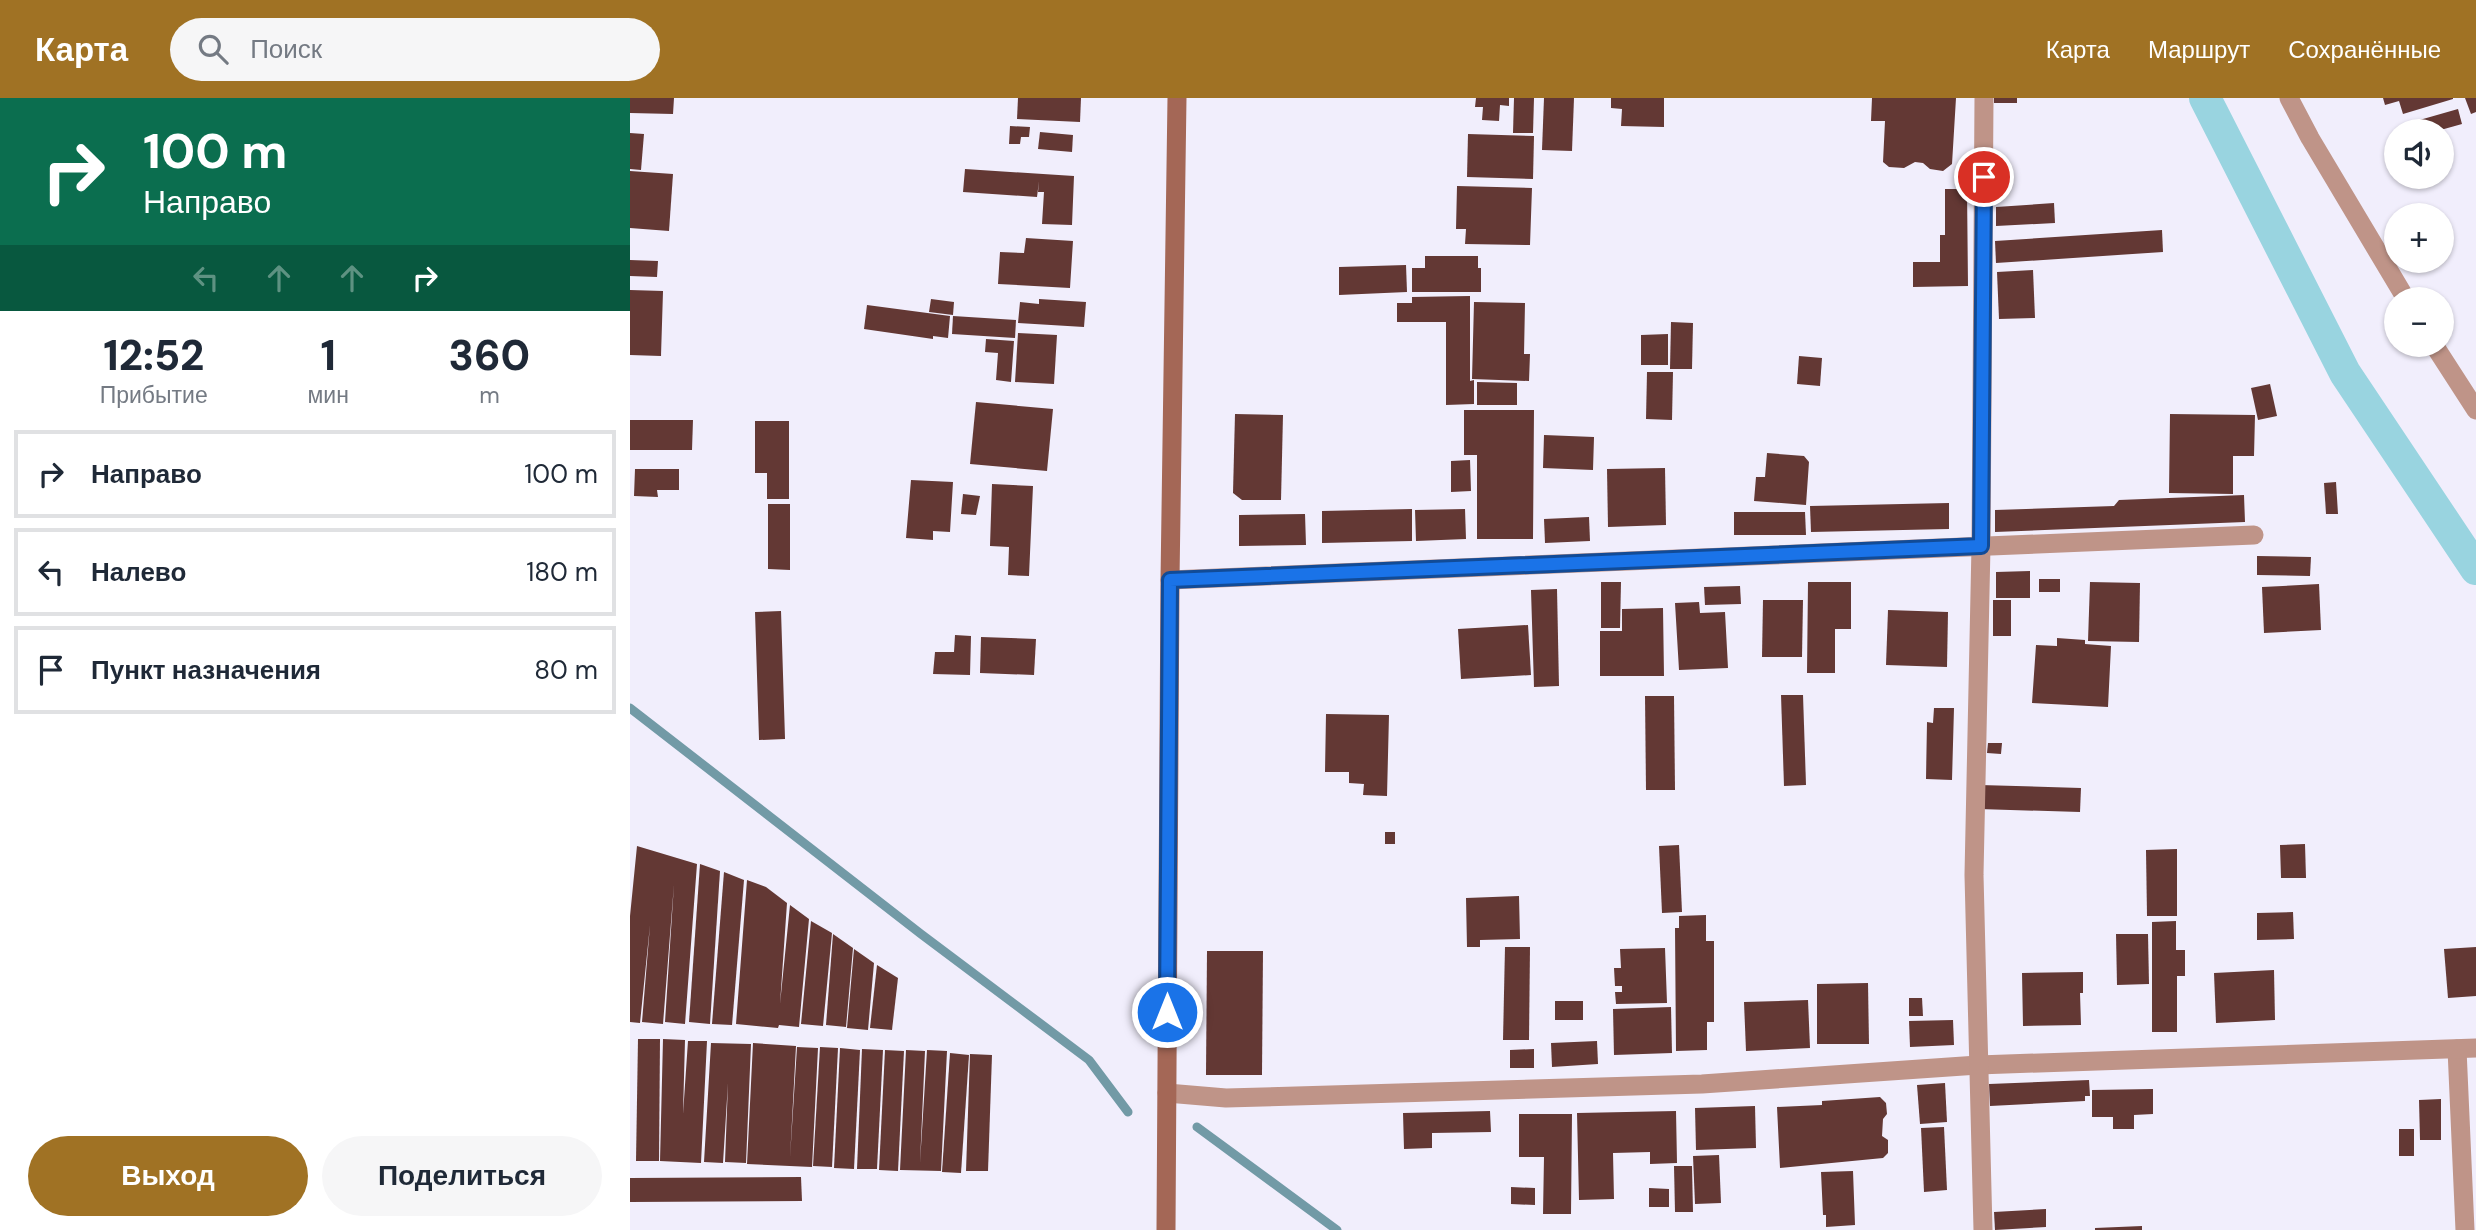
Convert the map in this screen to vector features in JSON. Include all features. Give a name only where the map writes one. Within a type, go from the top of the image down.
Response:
[{"type":"main road","points":[[1166,1230],[1170,580],[1177,98]]},
{"type":"street","points":[[1983,1230],[1974,875],[1981,546],[1984,98]]},
{"type":"street","points":[[2289,98],[2399,287]]},
{"type":"street","points":[[2442,357],[2476,410]]},
{"type":"street","points":[[1170,580],[2254,535]]},
{"type":"street","points":[[1167,1093],[1226,1098],[1688,1084],[1978,1065],[2466,1048],[2465,1230]]},
{"type":"building","points":[[630,98],[674,98],[673,114],[630,113]]},
{"type":"building","points":[[1018,98],[1081,98],[1080,122],[1017,119]]},
{"type":"building","points":[[1476,98],[1509,98],[1509,106],[1500,105],[1499,121],[1482,120],[1483,107],[1475,107]]},
{"type":"building","points":[[1514,98],[1534,98],[1533,133],[1513,133]]},
{"type":"building","points":[[1544,98],[1574,98],[1572,151],[1542,150]]},
{"type":"building","points":[[1611,98],[1664,98],[1664,127],[1621,126],[1622,109],[1611,108]]},
{"type":"building","points":[[1872,98],[1956,98],[1952,164],[1943,171],[1915,162],[1904,168],[1889,167],[1883,162],[1885,121],[1871,121]]},
{"type":"building","points":[[1994,98],[2017,98],[2017,103],[1994,103]]},
{"type":"building","points":[[2383,98],[2453,99],[2403,114],[2399,101],[2385,105]]},
{"type":"building","points":[[2465,98],[2476,98],[2476,112],[2471,114]]},
{"type":"building","points":[[2458,109],[2462,124],[2454,126],[2454,119],[2423,119]]},
{"type":"building","points":[[1010,126],[1030,127],[1029,137],[1021,137],[1020,144],[1009,144]]},
{"type":"building","points":[[1040,132],[1073,135],[1072,152],[1038,149]]},
{"type":"building","points":[[630,133],[644,134],[641,170],[630,169]]},
{"type":"building","points":[[1468,134],[1534,136],[1533,179],[1467,177]]},
{"type":"building","points":[[965,169],[1074,176],[1072,225],[1042,224],[1044,192],[1038,192],[1039,181],[1037,197],[963,192]]},
{"type":"building","points":[[630,171],[673,174],[669,231],[630,228]]},
{"type":"building","points":[[1457,186],[1532,188],[1530,245],[1465,244],[1466,229],[1456,229]]},
{"type":"building","points":[[1945,189],[1967,189],[1968,286],[1913,287],[1913,262],[1940,262],[1940,235],[1945,235]]},
{"type":"building","points":[[2054,203],[2055,223],[1996,226],[1996,207]]},
{"type":"building","points":[[2162,230],[2163,252],[1996,263],[1995,241]]},
{"type":"building","points":[[1026,238],[1073,241],[1070,288],[998,284],[1000,252],[1024,253]]},
{"type":"building","points":[[1425,256],[1478,256],[1481,292],[1412,292],[1412,268],[1425,268]]},
{"type":"building","points":[[630,260],[658,261],[657,277],[630,276]]},
{"type":"building","points":[[1406,265],[1407,292],[1339,295],[1339,267]]},
{"type":"building","points":[[2033,270],[2035,318],[1999,319],[1997,272]]},
{"type":"building","points":[[630,290],[663,291],[661,356],[630,355]]},
{"type":"building","points":[[1470,296],[1470,381],[1474,380],[1474,404],[1446,405],[1446,322],[1397,322],[1397,303],[1412,303],[1412,297]]},
{"type":"building","points":[[931,299],[954,302],[953,315],[929,312]]},
{"type":"building","points":[[1039,299],[1086,302],[1084,327],[1018,323],[1020,302],[1039,304]]},
{"type":"building","points":[[1474,302],[1525,303],[1524,354],[1530,354],[1529,381],[1472,379]]},
{"type":"building","points":[[867,305],[950,316],[948,338],[933,336],[933,339],[864,329]]},
{"type":"building","points":[[953,316],[1016,320],[1015,338],[952,334]]},
{"type":"building","points":[[1671,322],[1693,323],[1692,369],[1670,369]]},
{"type":"building","points":[[1018,333],[1057,335],[1054,384],[1015,382]]},
{"type":"building","points":[[1668,334],[1668,365],[1641,365],[1641,335]]},
{"type":"building","points":[[986,339],[1014,341],[1011,382],[996,380],[998,353],[985,352]]},
{"type":"building","points":[[1799,356],[1822,358],[1820,386],[1797,384]]},
{"type":"building","points":[[1647,372],[1673,372],[1672,420],[1646,419]]},
{"type":"building","points":[[1477,382],[1517,383],[1517,405],[1477,405]]},
{"type":"building","points":[[2270,384],[2277,416],[2258,420],[2251,388]]},
{"type":"building","points":[[976,402],[1053,409],[1047,471],[970,464]]},
{"type":"building","points":[[1464,410],[1534,410],[1533,539],[1477,539],[1477,455],[1464,455]]},
{"type":"building","points":[[1235,414],[1283,415],[1281,500],[1242,500],[1233,493]]},
{"type":"building","points":[[2170,414],[2255,415],[2254,456],[2233,456],[2233,494],[2169,493]]},
{"type":"building","points":[[630,420],[693,420],[692,450],[630,450]]},
{"type":"building","points":[[755,421],[789,421],[789,499],[767,499],[767,473],[755,473]]},
{"type":"building","points":[[1544,435],[1594,437],[1593,470],[1543,468]]},
{"type":"building","points":[[1767,453],[1804,456],[1809,462],[1806,505],[1754,501],[1756,477],[1765,477]]},
{"type":"building","points":[[1470,460],[1471,491],[1451,492],[1451,461]]},
{"type":"building","points":[[1665,468],[1666,525],[1608,527],[1607,469]]},
{"type":"building","points":[[635,469],[679,469],[679,490],[657,490],[658,497],[634,496]]},
{"type":"building","points":[[911,480],[953,482],[950,532],[933,531],[933,540],[906,538]]},
{"type":"building","points":[[2336,482],[2338,514],[2326,514],[2324,483]]},
{"type":"building","points":[[992,484],[1033,486],[1029,576],[1008,575],[1009,547],[990,546]]},
{"type":"building","points":[[963,494],[980,496],[976,515],[961,514]]},
{"type":"building","points":[[2244,495],[2245,522],[1995,532],[1995,510],[2114,506],[2119,500]]},
{"type":"building","points":[[1949,503],[1949,529],[1811,532],[1810,506]]},
{"type":"building","points":[[768,504],[790,504],[790,570],[768,569]]},
{"type":"building","points":[[1412,509],[1412,541],[1322,543],[1322,511]]},
{"type":"building","points":[[1465,509],[1466,539],[1416,541],[1415,510]]},
{"type":"building","points":[[1734,512],[1805,512],[1806,535],[1734,535]]},
{"type":"building","points":[[1305,514],[1306,545],[1239,546],[1239,515]]},
{"type":"building","points":[[1589,517],[1590,541],[1545,543],[1544,519]]},
{"type":"building","points":[[2257,556],[2311,557],[2310,576],[2257,575]]},
{"type":"building","points":[[2030,571],[2030,598],[1996,598],[1996,572]]},
{"type":"building","points":[[2039,579],[2060,579],[2060,592],[2039,592]]},
{"type":"building","points":[[1601,582],[1621,582],[1620,628],[1601,628]]},
{"type":"building","points":[[1808,582],[1851,582],[1851,629],[1835,629],[1835,673],[1807,673]]},
{"type":"building","points":[[2090,582],[2140,583],[2139,642],[2088,641]]},
{"type":"building","points":[[2319,584],[2321,630],[2264,633],[2262,587]]},
{"type":"building","points":[[1740,586],[1741,604],[1705,605],[1704,587]]},
{"type":"building","points":[[1557,589],[1559,686],[1534,687],[1531,590]]},
{"type":"building","points":[[1763,600],[1803,600],[1802,657],[1762,657]]},
{"type":"building","points":[[1993,600],[2011,600],[2011,636],[1993,636]]},
{"type":"building","points":[[1699,602],[1700,613],[1725,612],[1728,668],[1679,670],[1675,603]]},
{"type":"building","points":[[1663,608],[1664,676],[1600,676],[1600,631],[1622,631],[1622,609]]},
{"type":"building","points":[[1888,610],[1948,612],[1947,667],[1886,665]]},
{"type":"building","points":[[781,611],[785,739],[759,740],[755,612]]},
{"type":"building","points":[[1528,625],[1531,675],[1461,679],[1458,629]]},
{"type":"building","points":[[955,635],[971,636],[970,675],[933,674],[935,652],[954,652]]},
{"type":"building","points":[[981,637],[1036,639],[1034,675],[980,673]]},
{"type":"building","points":[[2057,638],[2085,640],[2085,644],[2111,646],[2108,707],[2032,703],[2036,645],[2057,646]]},
{"type":"building","points":[[1781,695],[1803,695],[1806,785],[1784,786]]},
{"type":"building","points":[[1645,696],[1674,696],[1675,790],[1646,790]]},
{"type":"building","points":[[1934,708],[1954,708],[1952,780],[1926,779],[1927,722],[1933,723]]},
{"type":"building","points":[[1326,714],[1389,715],[1387,796],[1363,795],[1364,784],[1349,783],[1349,772],[1325,772]]},
{"type":"building","points":[[1988,743],[2002,743],[2001,754],[1987,753]]},
{"type":"building","points":[[1980,785],[2081,788],[2080,812],[1979,809]]},
{"type":"building","points":[[1385,832],[1395,832],[1395,844],[1385,844]]},
{"type":"building","points":[[2305,844],[2306,878],[2281,878],[2280,845]]},
{"type":"building","points":[[1679,845],[1682,912],[1662,913],[1659,846]]},
{"type":"building","points":[[637,846],[697,864],[685,1024],[665,1022],[674,884],[663,1024],[642,1022],[650,925],[640,1023],[630,1022],[630,916]]},
{"type":"building","points":[[2177,849],[2177,916],[2147,916],[2146,850]]},
{"type":"building","points":[[700,864],[720,871],[710,1024],[689,1022]]},
{"type":"building","points":[[724,872],[744,880],[732,1025],[712,1024]]},
{"type":"building","points":[[747,880],[766,887],[787,903],[780,1004],[790,905],[809,919],[799,1027],[736,1024]]},
{"type":"building","points":[[1519,896],[1520,939],[1480,940],[1480,947],[1467,947],[1466,898]]},
{"type":"building","points":[[2293,912],[2294,939],[2257,940],[2257,913]]},
{"type":"building","points":[[1706,915],[1706,941],[1714,941],[1714,1022],[1707,1022],[1707,1050],[1676,1051],[1675,928],[1679,928],[1679,916]]},
{"type":"building","points":[[811,921],[832,933],[823,1026],[801,1024]]},
{"type":"building","points":[[2176,921],[2176,950],[2185,950],[2185,976],[2177,976],[2177,1032],[2152,1032],[2152,922]]},
{"type":"building","points":[[833,934],[853,948],[846,1027],[826,1025]]},
{"type":"building","points":[[2116,934],[2148,934],[2149,984],[2117,985]]},
{"type":"building","points":[[1505,947],[1530,947],[1529,1040],[1503,1040]]},
{"type":"building","points":[[2476,947],[2476,996],[2448,998],[2444,949]]},
{"type":"building","points":[[1665,948],[1667,1003],[1616,1004],[1615,992],[1622,992],[1622,986],[1615,986],[1614,968],[1621,968],[1620,949]]},
{"type":"building","points":[[854,949],[874,963],[868,1030],[847,1028]]},
{"type":"building","points":[[1207,951],[1263,951],[1262,1075],[1206,1075]]},
{"type":"building","points":[[877,965],[898,978],[892,1030],[870,1028]]},
{"type":"building","points":[[2274,970],[2275,1020],[2216,1023],[2214,973]]},
{"type":"building","points":[[2083,972],[2083,993],[2080,993],[2081,1025],[2023,1026],[2022,973]]},
{"type":"building","points":[[1868,983],[1869,1044],[1817,1044],[1817,984]]},
{"type":"building","points":[[1909,998],[1922,998],[1923,1016],[1909,1016]]},
{"type":"building","points":[[1808,1000],[1810,1048],[1746,1051],[1744,1002]]},
{"type":"building","points":[[1555,1001],[1583,1001],[1583,1020],[1555,1020]]},
{"type":"building","points":[[1671,1007],[1672,1053],[1614,1055],[1613,1009]]},
{"type":"building","points":[[1953,1020],[1954,1045],[1910,1047],[1909,1021]]},
{"type":"building","points":[[638,1039],[660,1039],[659,1161],[636,1161]]},
{"type":"building","points":[[663,1039],[685,1040],[683,1114],[688,1041],[707,1041],[701,1163],[660,1161]]},
{"type":"building","points":[[1597,1041],[1598,1064],[1552,1067],[1551,1043]]},
{"type":"building","points":[[711,1043],[751,1044],[746,1163],[725,1162],[728,1083],[723,1163],[704,1162]]},
{"type":"building","points":[[753,1043],[796,1046],[790,1158],[797,1047],[818,1048],[812,1167],[747,1164]]},
{"type":"building","points":[[820,1047],[838,1048],[832,1167],[813,1166]]},
{"type":"building","points":[[840,1048],[860,1050],[854,1169],[834,1168]]},
{"type":"building","points":[[862,1049],[883,1050],[877,1169],[857,1169]]},
{"type":"building","points":[[1534,1049],[1534,1068],[1510,1068],[1510,1050]]},
{"type":"building","points":[[885,1050],[904,1051],[898,1171],[879,1170]]},
{"type":"building","points":[[906,1050],[925,1051],[920,1163],[927,1050],[947,1051],[941,1171],[900,1170]]},
{"type":"building","points":[[950,1053],[969,1055],[961,1173],[942,1172]]},
{"type":"building","points":[[970,1054],[992,1055],[988,1171],[966,1171]]},
{"type":"building","points":[[2089,1080],[2090,1096],[2085,1096],[2085,1101],[1990,1106],[1989,1084]]},
{"type":"building","points":[[1945,1083],[1947,1122],[1920,1124],[1917,1085]]},
{"type":"building","points":[[2153,1089],[2153,1114],[2134,1115],[2134,1129],[2113,1129],[2113,1117],[2092,1117],[2092,1090]]},
{"type":"building","points":[[1880,1097],[1886,1103],[1887,1114],[1883,1119],[1882,1136],[1888,1140],[1888,1153],[1883,1158],[1780,1168],[1777,1107],[1822,1105],[1822,1101]]},
{"type":"building","points":[[2441,1099],[2441,1140],[2420,1140],[2419,1100]]},
{"type":"building","points":[[1755,1106],[1756,1148],[1696,1150],[1695,1108]]},
{"type":"building","points":[[1490,1111],[1491,1132],[1432,1133],[1432,1148],[1404,1149],[1403,1113]]},
{"type":"building","points":[[1676,1111],[1677,1163],[1650,1164],[1650,1152],[1613,1153],[1614,1199],[1579,1200],[1577,1113]]},
{"type":"building","points":[[1519,1114],[1572,1114],[1571,1214],[1543,1214],[1544,1157],[1519,1157]]},
{"type":"building","points":[[1944,1127],[1947,1190],[1924,1192],[1921,1128]]},
{"type":"building","points":[[2399,1129],[2414,1129],[2414,1156],[2399,1156]]},
{"type":"building","points":[[1719,1155],[1721,1203],[1695,1204],[1693,1156]]},
{"type":"building","points":[[1674,1166],[1692,1166],[1693,1212],[1675,1212]]},
{"type":"building","points":[[1853,1171],[1855,1225],[1826,1227],[1821,1172]]},
{"type":"building","points":[[801,1177],[802,1201],[630,1202],[630,1178]]},
{"type":"building","points":[[1511,1187],[1535,1188],[1535,1205],[1511,1204]]},
{"type":"building","points":[[1649,1188],[1669,1189],[1669,1207],[1649,1207]]},
{"type":"building","points":[[2046,1209],[2046,1227],[1995,1230],[1994,1212]]},
{"type":"building","points":[[2142,1226],[2142,1230],[2095,1230],[2095,1228]]},
{"type":"waterway","points":[[2205,98],[2345,373],[2476,569]]},
{"type":"waterway","points":[[630,708],[921,934],[1089,1060],[1128,1112]]},
{"type":"waterway","points":[[1197,1127],[1337,1230]]},
{"type":"route","points":[[1167,1012],[1170,580],[1981,546],[1984,177]]}]
